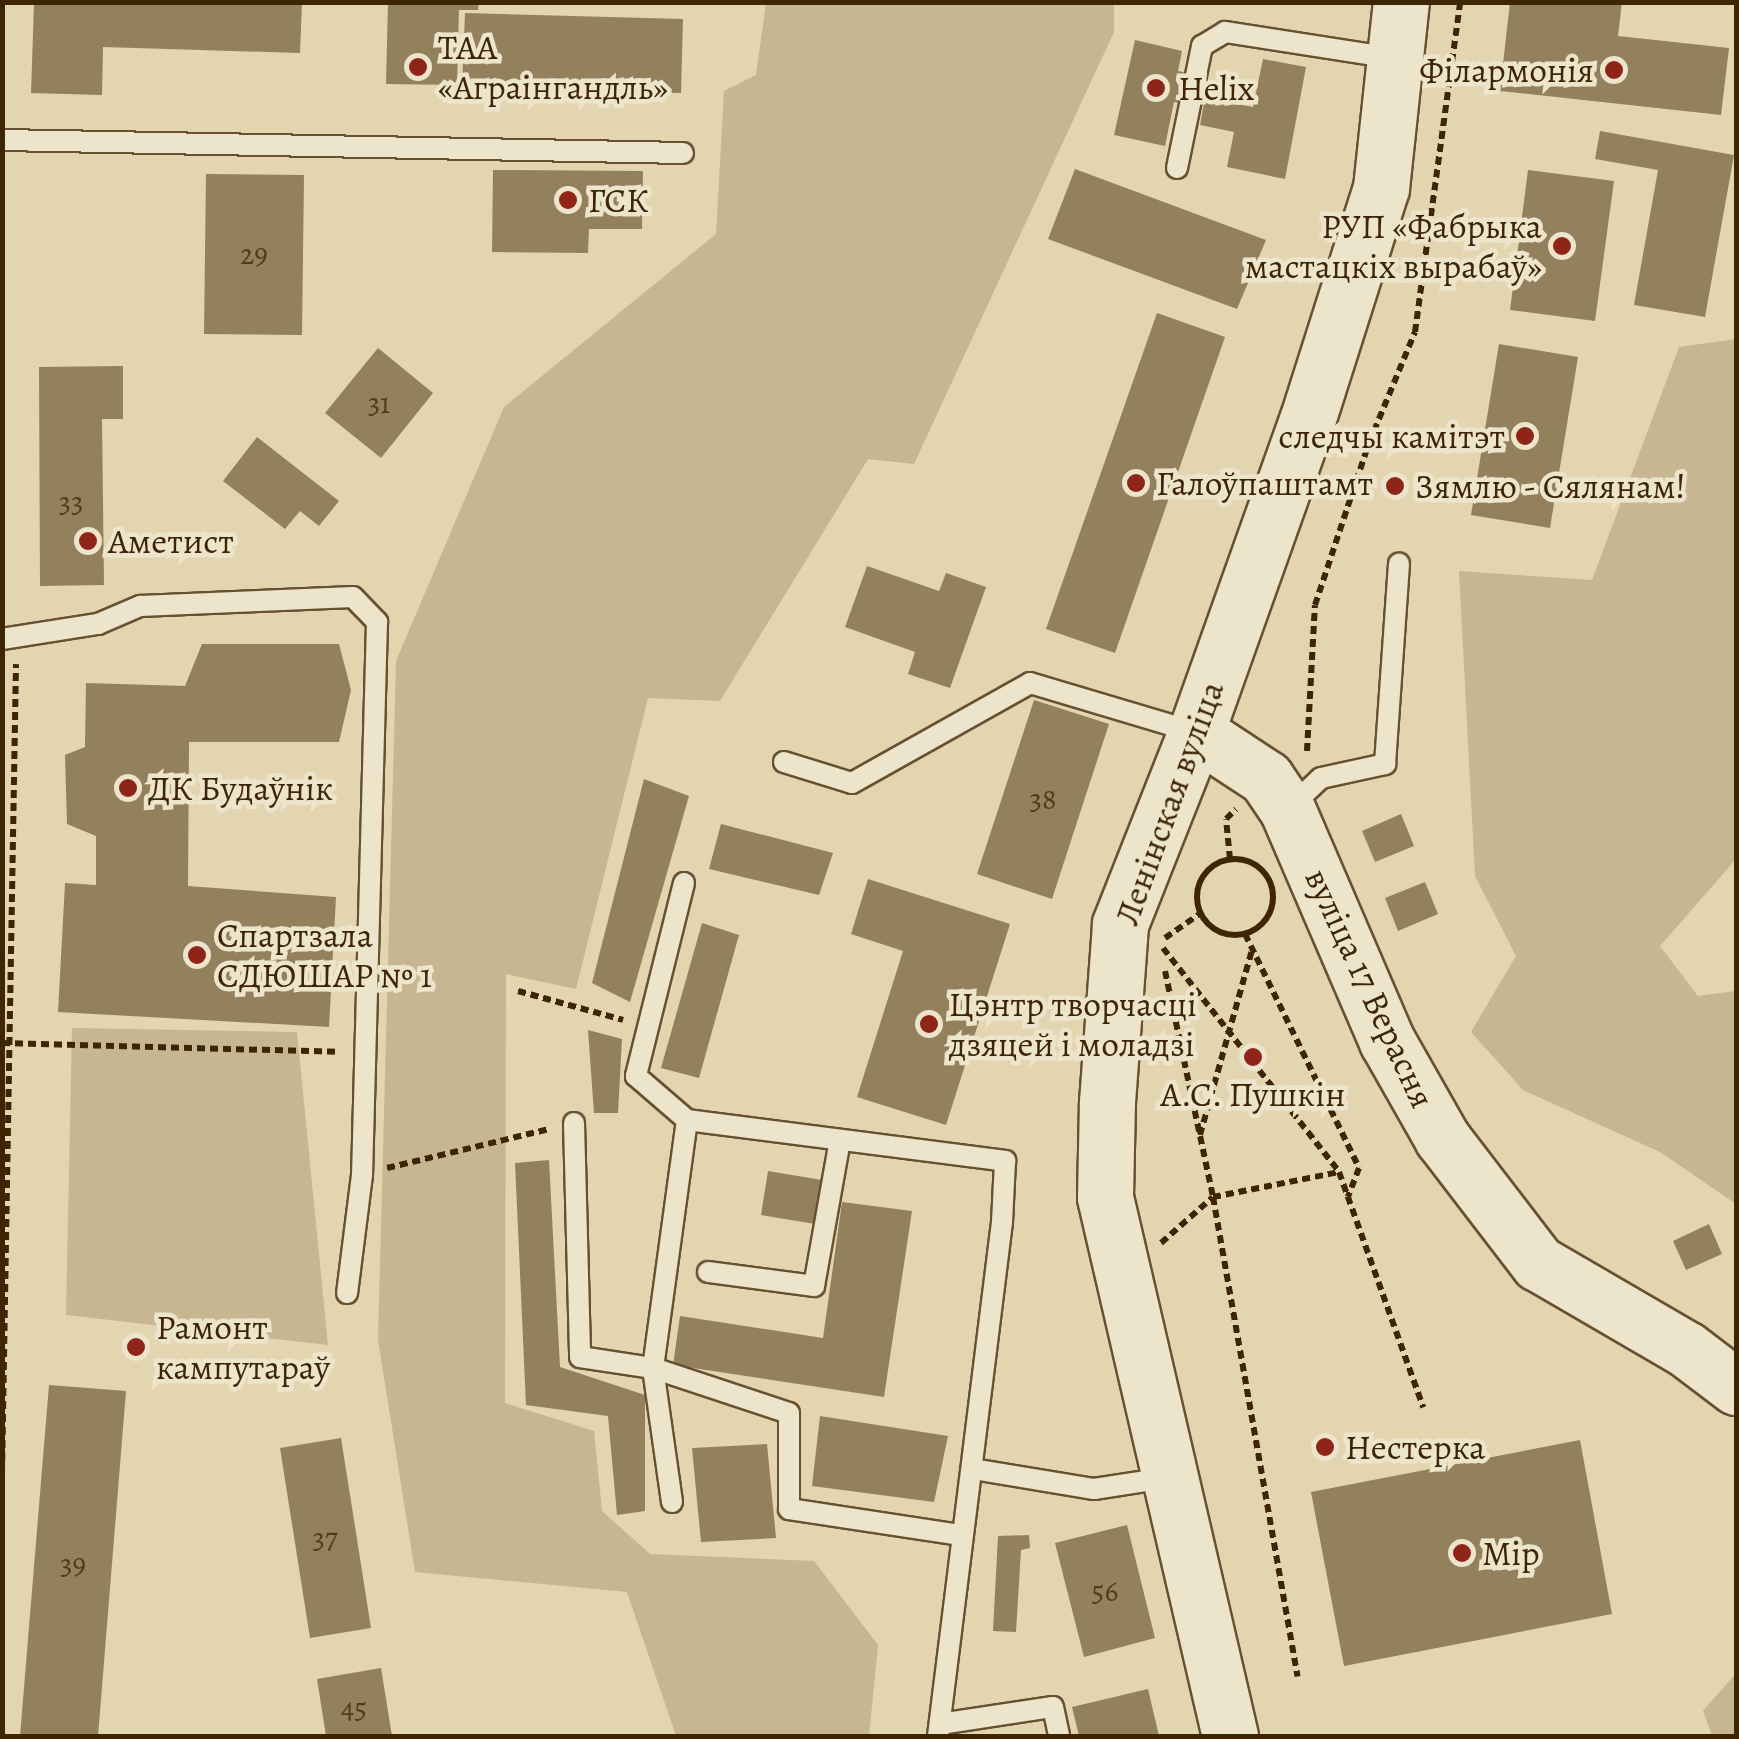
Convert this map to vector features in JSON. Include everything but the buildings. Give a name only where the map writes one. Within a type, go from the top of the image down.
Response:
[{"type":"main road","name":"Ленінская вуліца","points":[[1230,1736],[1106,1197],[1107,1102],[1120,924],[1196,732],[1307,422],[1381,188],[1401,2]]},
{"type":"main road","points":[[1196,732],[1277,794]]},
{"type":"main road","name":"вуліца 17 Верасня","points":[[1277,794],[1387,1041],[1442,1138],[1538,1263],[1686,1350],[1736,1387]]},
{"type":"lane","points":[[1177,168],[1202,46],[1225,32],[1395,58]]},
{"type":"lane","points":[[2,140],[683,153]]},
{"type":"lane","points":[[1277,794],[1321,778],[1384,764],[1399,562]]},
{"type":"lane","points":[[9,638],[98,624],[140,606],[314,598],[353,597],[377,622],[362,1174],[346,1293]]},
{"type":"lane","points":[[784,762],[852,783],[1030,683],[1196,732]]},
{"type":"lane","points":[[684,883],[636,1076],[687,1120],[1005,1161],[973,1469],[961,1535],[939,1730],[1053,1707],[1059,1736]]},
{"type":"lane","points":[[672,1502],[652,1368],[687,1120]]},
{"type":"lane","points":[[574,1123],[580,1358],[652,1368],[788,1413],[789,1509],[961,1535]]},
{"type":"lane","points":[[708,1272],[814,1286],[840,1140]]},
{"type":"lane","points":[[973,1469],[1094,1489],[1168,1478]]},
{"type":"path","points":[[1230,859],[1226,819],[1277,794],[1308,750],[1315,605],[1369,443],[1414,332],[1460,2]]},
{"type":"path","points":[[2,1474],[9,638]]},
{"type":"path","points":[[1230,859],[1242,859],[1262,870],[1273,894],[1266,918],[1245,934],[1219,931],[1201,913],[1198,901],[1202,878],[1209,869],[1230,859]]},
{"type":"path","points":[[1158,942],[1201,913]]},
{"type":"path","points":[[1245,934],[1359,1168],[1348,1198]]},
{"type":"path","points":[[1158,942],[1339,1172],[1423,1407]]},
{"type":"path","points":[[1158,942],[1213,1197],[1298,1677]]},
{"type":"path","points":[[1200,1135],[1252,948]]},
{"type":"path","points":[[518,990],[648,1027]]},
{"type":"path","points":[[7,1044],[365,1053]]},
{"type":"path","points":[[362,1174],[574,1123]]},
{"type":"path","points":[[1213,1197],[1339,1172]]},
{"type":"shaded area","points":[[766,3],[1114,3],[1114,32],[914,464],[868,459],[720,701],[648,698],[576,989],[506,974],[505,1403],[594,1431],[602,1511],[650,1554],[814,1561],[878,1645],[869,1736],[676,1736],[627,1592],[415,1572],[378,1340],[396,661],[504,407],[716,234],[724,91],[756,75]]},
{"type":"shaded area","points":[[1736,339],[1736,859],[1660,946],[1698,996],[1736,991],[1736,1204],[1660,1152],[1523,1090],[1471,1032],[1516,956],[1475,876],[1459,571],[1592,580],[1679,347]]},
{"type":"shaded area","points":[[72,1028],[297,1032],[328,1345],[66,1315]]},
{"type":"shaded area","points":[[1736,1673],[1736,1736],[1712,1736],[1703,1711]]},
{"type":"place","name":"ТАА «Аграінгандль»","points":[[418,67]]},
{"type":"place","name":"Філармонія","points":[[1614,70]]},
{"type":"place","name":"Helix","points":[[1156,88]]},
{"type":"place","name":"ГСК","points":[[568,200]]},
{"type":"place","name":"РУП «Фабрыка мастацкіх вырабаў»","points":[[1562,246]]},
{"type":"place","name":"следчы камітэт","points":[[1525,436]]},
{"type":"place","name":"Галоўпаштамт","points":[[1136,483]]},
{"type":"place","name":"Зямлю - Сялянам!","points":[[1395,486]]},
{"type":"place","name":"Аметист","points":[[88,541]]},
{"type":"place","name":"ДК Будаўнік","points":[[128,788]]},
{"type":"place","name":"Спартзала СДЮШАР № 1","points":[[197,955]]},
{"type":"place","name":"Цэнтр творчасці дзяцей і моладзі","points":[[929,1024]]},
{"type":"place","name":"А.С. Пушкін","points":[[1253,1057]]},
{"type":"place","name":"Рамонт кампутараў","points":[[136,1347]]},
{"type":"place","name":"Нестерка","points":[[1325,1447]]},
{"type":"place","name":"Мір","points":[[1462,1553]]}]
